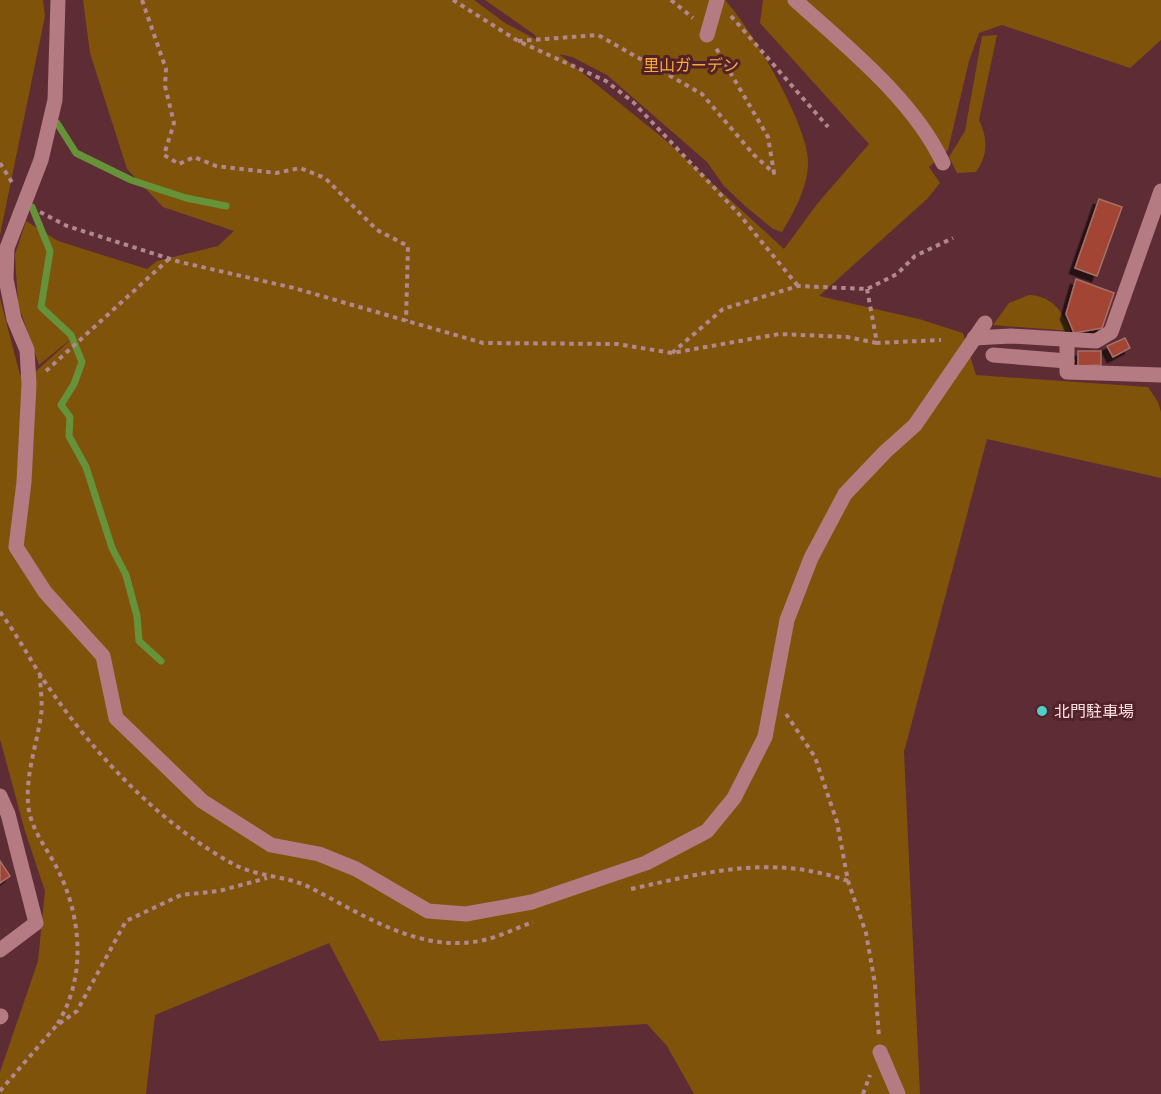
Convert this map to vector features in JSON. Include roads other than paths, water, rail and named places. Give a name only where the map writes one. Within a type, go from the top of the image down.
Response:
[{"type":"street","points":[[58,0],[55,100],[41,160],[7,248],[6,279],[14,319],[27,350],[29,384],[24,482],[16,547],[45,592],[103,656],[116,718],[202,801],[271,845],[319,854],[356,869],[428,911],[466,914],[532,902],[646,863],[707,831],[734,798],[765,736],[787,620],[811,558],[845,494],[915,425],[985,323]]},
{"type":"street","points":[[795,0],[894,94],[936,148],[943,163]]},
{"type":"street","points":[[707,36],[721,4]]},
{"type":"street","points":[[974,338],[1011,336],[1096,341],[1111,332],[1161,190]]},
{"type":"street","points":[[1067,340],[1067,372],[1161,375]]},
{"type":"street","points":[[993,355],[1067,361]]},
{"type":"street","points":[[0,796],[8,814],[36,922],[0,950]]},
{"type":"street","points":[[880,1052],[898,1094]]},
{"type":"waterway","points":[[57,123],[76,153],[131,180],[186,198],[226,206]]},
{"type":"waterway","points":[[32,207],[50,251],[41,307],[71,335],[82,362],[74,384],[61,405],[70,417],[69,436],[86,467],[112,548],[126,575],[137,616],[139,641],[161,661]]},
{"type":"place","name":"北門駐車場","points":[[1042,711]]},
{"type":"park label","name":"里山ガーデン","points":[[691,65]]}]
